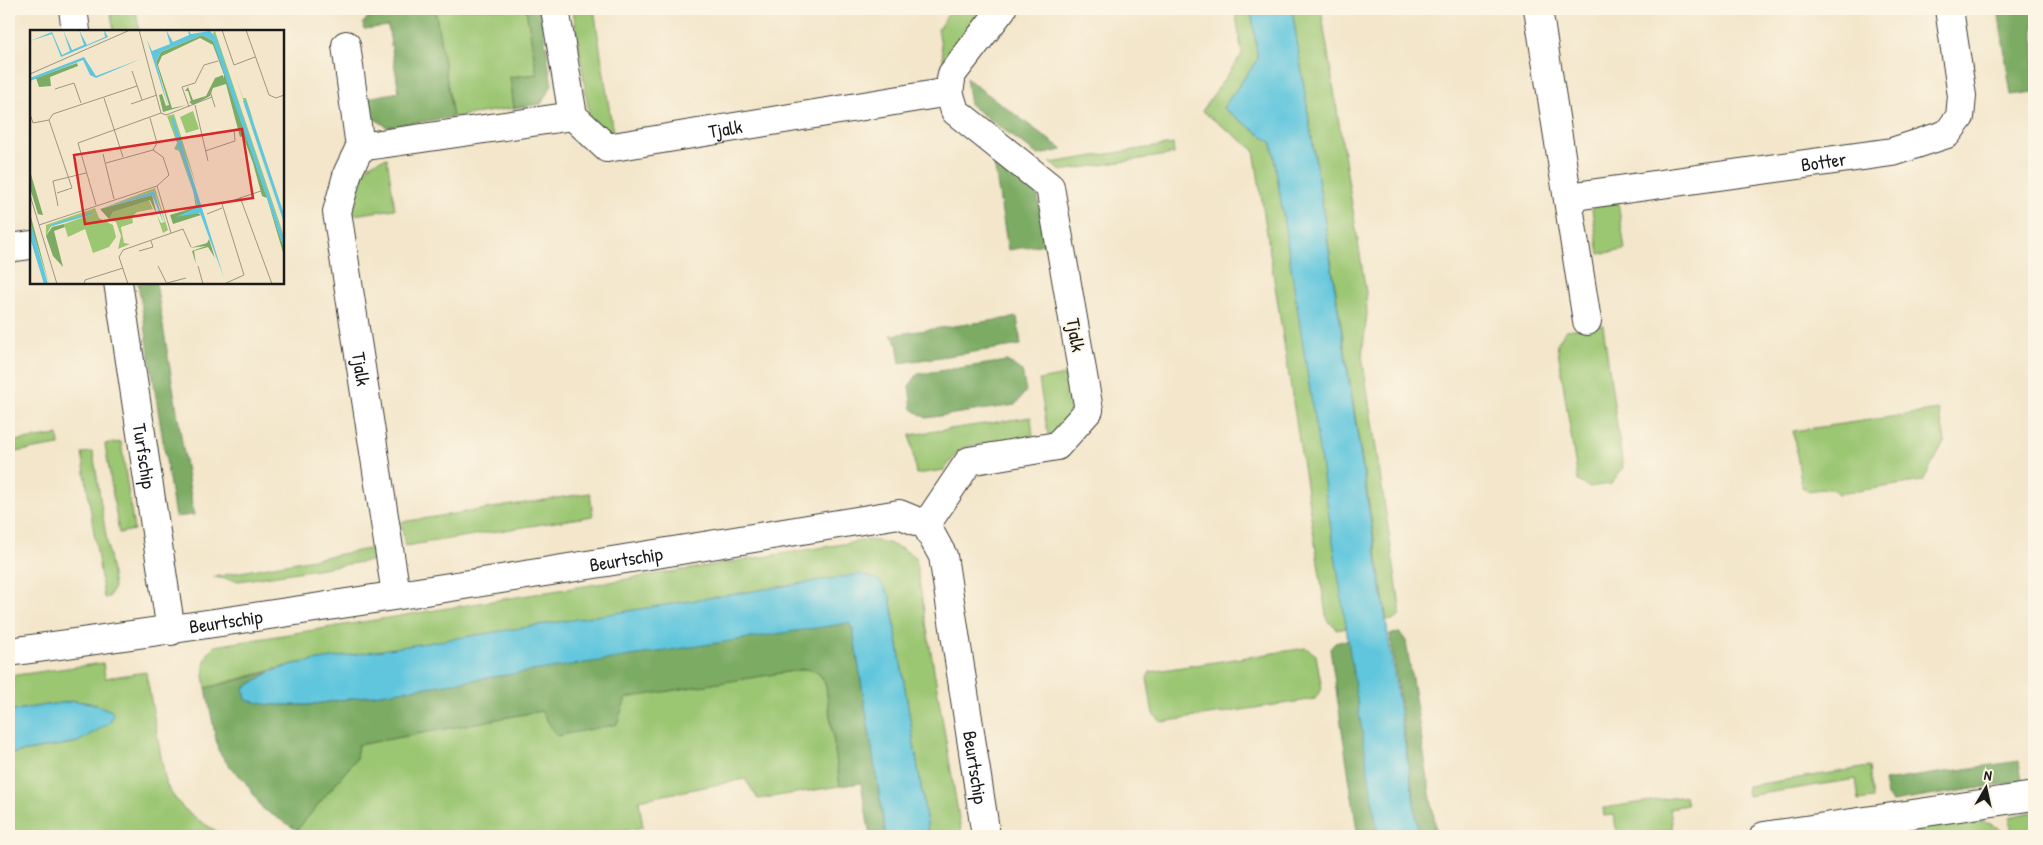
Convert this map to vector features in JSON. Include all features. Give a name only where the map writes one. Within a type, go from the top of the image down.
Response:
[{"type":"street","points":[[73,9],[76,30]]},
{"type":"street","points":[[346,45],[360,147],[573,116],[555,9]]},
{"type":"street","points":[[949,92],[952,74],[1002,9]]},
{"type":"street","points":[[1538,9],[1587,321]]},
{"type":"street","name":"Botter","points":[[1568,197],[1892,152],[1947,134],[1960,118],[1962,96],[1948,9]]},
{"type":"street","name":"Tjalk","points":[[573,116],[607,148],[949,92],[955,110],[1050,187],[1090,410],[1057,446],[969,461],[926,525]]},
{"type":"street","name":"Tjalk","points":[[360,147],[348,172],[337,212],[396,594]]},
{"type":"street","points":[[9,248],[30,244]]},
{"type":"street","name":"Turfschip","points":[[118,284],[171,630]]},
{"type":"street","name":"Beurtschip","points":[[9,652],[171,630],[611,562],[899,514],[926,525],[943,556],[986,836]]},
{"type":"street","points":[[1764,836],[1898,826],[2034,796]]},
{"type":"green space","points":[[110,9],[136,9],[139,30],[114,30]]},
{"type":"green space","points":[[375,9],[435,9],[453,117],[387,127],[369,115],[367,98],[399,92],[388,26],[364,29],[363,23]]},
{"type":"green space","points":[[435,9],[526,9],[537,74],[510,77],[514,108],[453,117]]},
{"type":"green space","points":[[526,9],[540,9],[552,85],[541,104],[514,108],[510,77],[537,74]]},
{"type":"green space","points":[[573,9],[594,9],[613,133],[608,133],[590,121]]},
{"type":"green space","points":[[952,9],[985,9],[944,63],[938,29]]},
{"type":"green space","points":[[1235,9],[1251,9],[1258,59],[1223,108],[1272,143],[1347,628],[1336,630],[1336,627],[1327,621],[1254,150],[1202,111],[1242,54]]},
{"type":"green space","points":[[1292,9],[1321,9],[1366,292],[1367,314],[1362,356],[1400,606],[1400,614],[1396,619],[1387,621]]},
{"type":"green space","points":[[1998,9],[2034,9],[2034,92],[2011,95]]},
{"type":"green space","points":[[966,78],[1063,150],[1038,155],[970,105]]},
{"type":"green space","points":[[1173,144],[1174,154],[1061,171],[1050,163]]},
{"type":"green space","points":[[993,157],[1037,190],[1045,244],[1008,250]]},
{"type":"green space","points":[[387,158],[395,209],[353,215],[354,200],[363,173],[370,165]]},
{"type":"green space","points":[[1618,202],[1625,250],[1599,254],[1592,209],[1596,205]]},
{"type":"green space","points":[[138,284],[156,284],[194,515],[175,517]]},
{"type":"green space","points":[[1017,317],[1021,345],[900,363],[897,343],[891,335]]},
{"type":"green space","points":[[1603,325],[1623,468],[1611,484],[1589,487],[1578,481],[1557,344],[1566,330]]},
{"type":"green space","points":[[1007,361],[1022,371],[1026,391],[1015,405],[926,418],[912,409],[909,386],[918,374]]},
{"type":"green space","points":[[1065,375],[1071,413],[1057,433],[1048,435],[1039,380]]},
{"type":"green space","points":[[1939,410],[1945,441],[1923,481],[1838,494],[1831,488],[1807,491],[1802,487],[1793,431]]},
{"type":"green space","points":[[1031,417],[1033,436],[961,448],[944,470],[916,474],[910,435]]},
{"type":"green space","points":[[58,435],[59,445],[9,453],[9,442]]},
{"type":"green space","points":[[121,442],[134,530],[119,533],[105,444]]},
{"type":"green space","points":[[93,452],[114,587],[109,597],[104,598],[82,453]]},
{"type":"green space","points":[[590,493],[593,516],[405,546],[401,522]]},
{"type":"green space","points":[[867,540],[892,545],[915,557],[962,836],[929,836],[890,596],[415,646],[294,664],[206,688],[205,660],[215,646]]},
{"type":"green space","points":[[374,548],[375,560],[239,581],[213,577]]},
{"type":"green space","points":[[841,622],[849,623],[853,630],[886,836],[870,836],[861,783],[840,786],[826,687],[823,679],[817,672],[806,669],[626,698],[617,724],[557,736],[541,711],[358,745],[356,759],[297,830],[263,809],[244,780],[229,766],[218,750],[206,688],[270,672],[244,688],[269,705],[308,705]]},
{"type":"green space","points":[[1400,633],[1406,641],[1437,836],[1419,836],[1390,634]]},
{"type":"green space","points":[[1350,639],[1378,836],[1355,836],[1357,831],[1330,649],[1335,643]]},
{"type":"green space","points":[[1306,648],[1316,655],[1322,689],[1315,699],[1162,722],[1153,714],[1147,678],[1150,672]]},
{"type":"green space","points":[[103,663],[105,678],[146,672],[166,784],[184,809],[224,836],[9,836],[9,754],[78,742],[109,711],[92,703],[74,701],[9,711],[9,676]]},
{"type":"green space","points":[[806,669],[819,674],[826,687],[840,786],[758,799],[745,779],[639,800],[643,827],[597,836],[307,836],[297,830],[356,759],[357,745],[541,711]]},
{"type":"green space","points":[[2019,761],[2022,781],[1892,802],[1887,796],[1884,781]]},
{"type":"green space","points":[[1869,767],[1873,799],[1859,801],[1856,779],[1748,796],[1747,786]]},
{"type":"green space","points":[[1685,796],[1687,805],[1670,808],[1673,830],[1617,836],[1614,815],[1604,816],[1603,808]]},
{"type":"green space","points":[[2032,812],[2034,814],[2034,836],[2013,836],[2009,817]]},
{"type":"green space","points":[[1961,821],[1991,824],[2000,831],[2002,836],[1897,836],[1901,829]]},
{"type":"water","points":[[1251,9],[1292,9],[1419,836],[1378,836],[1272,143],[1223,108],[1258,59]]},
{"type":"water","points":[[860,574],[879,580],[890,596],[929,836],[886,836],[853,630],[849,623],[308,705],[269,705],[246,700],[244,688],[270,672],[294,664]]},
{"type":"water","points":[[74,701],[92,703],[112,711],[113,718],[110,719],[111,722],[78,742],[9,754],[9,711]]}]
